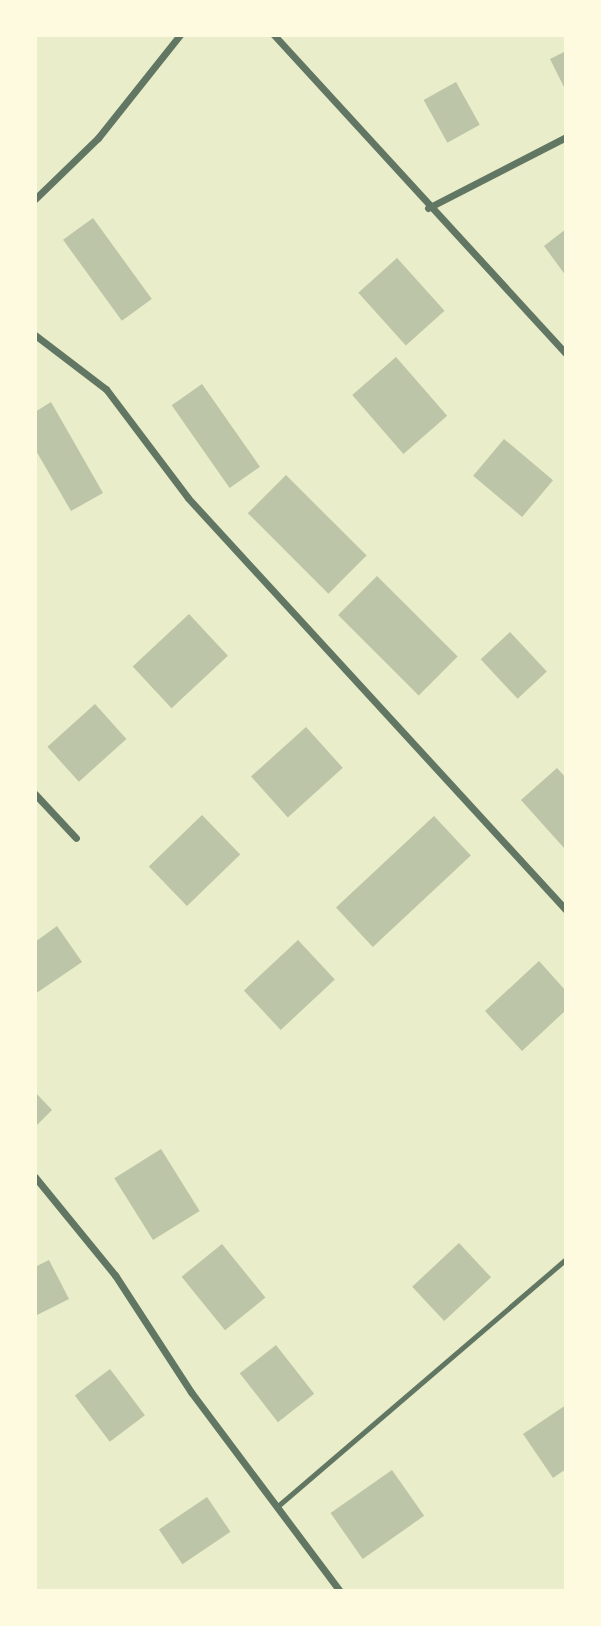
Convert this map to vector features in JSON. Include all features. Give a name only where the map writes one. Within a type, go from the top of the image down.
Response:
[{"type":"street","points":[[35,199],[98,138],[180,35]]},
{"type":"street","points":[[274,35],[428,208],[566,354]]},
{"type":"street","points":[[428,208],[566,137]]},
{"type":"street","points":[[35,335],[106,389],[188,498],[566,910]]},
{"type":"street","points":[[35,794],[76,838]]},
{"type":"street","points":[[35,1177],[116,1275],[191,1392],[279,1505],[340,1591]]},
{"type":"lane","points":[[279,1505],[566,1259]]},
{"type":"building","points":[[566,51],[566,91],[550,59]]},
{"type":"building","points":[[456,82],[480,125],[447,143],[424,100]]},
{"type":"building","points":[[93,218],[152,299],[122,321],[63,240]]},
{"type":"building","points":[[566,229],[566,276],[544,246]]},
{"type":"building","points":[[397,258],[445,311],[406,346],[358,293]]},
{"type":"building","points":[[396,357],[447,416],[403,454],[352,395]]},
{"type":"building","points":[[202,384],[260,467],[230,488],[172,405]]},
{"type":"building","points":[[51,402],[103,493],[71,511],[35,449],[35,412]]},
{"type":"building","points":[[504,439],[553,480],[522,517],[473,476]]},
{"type":"building","points":[[286,475],[367,556],[328,594],[248,513]]},
{"type":"building","points":[[377,576],[458,657],[419,696],[338,615]]},
{"type":"building","points":[[189,614],[228,656],[172,708],[133,667]]},
{"type":"building","points":[[510,632],[547,671],[518,699],[481,659]]},
{"type":"building","points":[[95,704],[126,739],[79,782],[47,747]]},
{"type":"building","points":[[306,727],[343,768],[288,817],[251,777]]},
{"type":"building","points":[[557,768],[566,778],[564,848],[521,800]]},
{"type":"building","points":[[202,815],[240,855],[187,906],[149,866]]},
{"type":"building","points":[[434,816],[471,855],[373,947],[336,907]]},
{"type":"building","points":[[57,926],[82,962],[35,994],[35,942]]},
{"type":"building","points":[[298,940],[335,979],[281,1030],[244,990]]},
{"type":"building","points":[[539,961],[566,991],[566,1010],[522,1051],[485,1011]]},
{"type":"building","points":[[35,1092],[52,1110],[35,1127]]},
{"type":"building","points":[[161,1149],[200,1211],[153,1240],[114,1178]]},
{"type":"building","points":[[459,1243],[491,1277],[444,1321],[412,1287]]},
{"type":"building","points":[[222,1244],[265,1298],[225,1330],[182,1277]]},
{"type":"building","points":[[49,1260],[69,1299],[35,1316],[35,1267]]},
{"type":"building","points":[[276,1345],[314,1394],[278,1422],[240,1373]]},
{"type":"building","points":[[110,1369],[145,1415],[110,1442],[75,1395]]},
{"type":"building","points":[[566,1405],[566,1469],[553,1478],[523,1434]]},
{"type":"building","points":[[392,1470],[424,1516],[363,1559],[331,1513]]},
{"type":"building","points":[[207,1497],[230,1532],[182,1564],[159,1529]]}]
